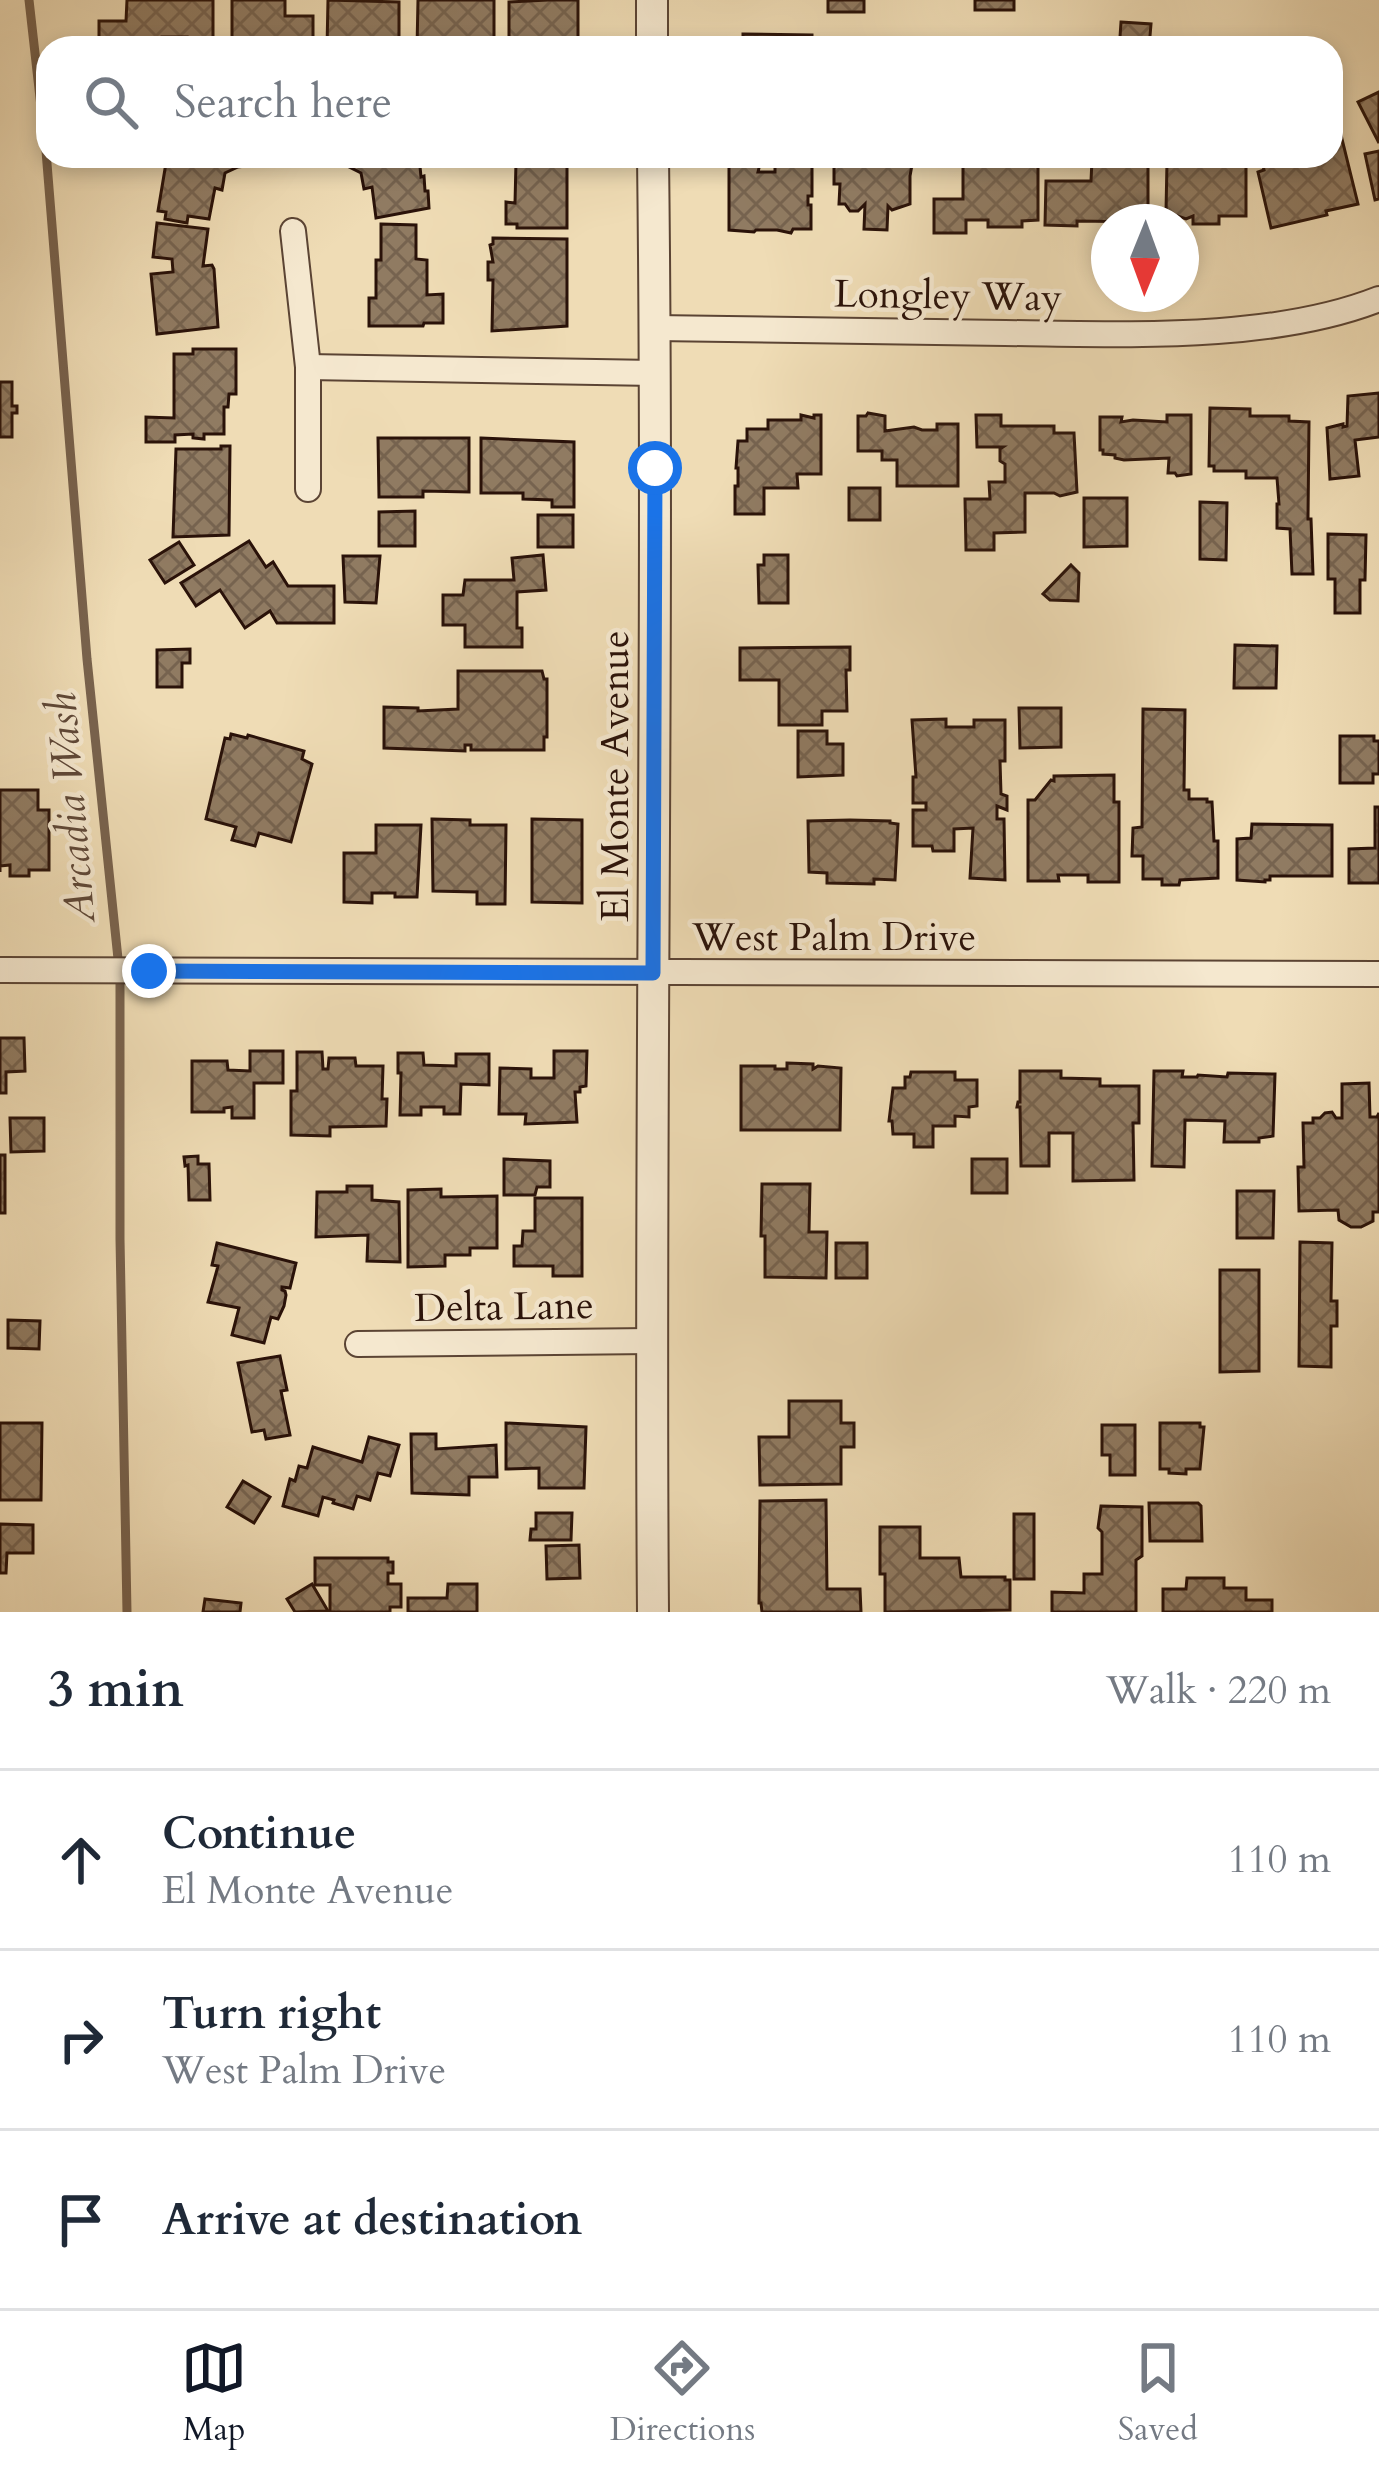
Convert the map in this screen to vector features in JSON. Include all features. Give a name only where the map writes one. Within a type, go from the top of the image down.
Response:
[{"type":"street","points":[[652,0],[652,36]]},
{"type":"street","name":"El Monte Avenue","points":[[653,168],[653,1612]]},
{"type":"street","points":[[293,231],[308,367],[308,489]]},
{"type":"street","name":"Longley Way","points":[[655,328],[1131,334],[1268,326],[1347,311],[1379,299]]},
{"type":"street","points":[[308,367],[655,373]]},
{"type":"street","name":"West Palm Drive","points":[[0,970],[1379,974]]},
{"type":"street","name":"Delta Lane","points":[[358,1344],[651,1341]]},
{"type":"building","points":[[127,0],[213,0],[213,36],[99,36],[99,21],[126,21]]},
{"type":"building","points":[[232,0],[285,0],[285,16],[313,16],[313,36],[232,36]]},
{"type":"building","points":[[328,0],[399,2],[399,36],[327,36]]},
{"type":"building","points":[[418,0],[494,0],[494,36],[417,36]]},
{"type":"building","points":[[578,0],[578,36],[509,36],[509,2]]},
{"type":"building","points":[[828,0],[864,0],[864,12],[828,12]]},
{"type":"building","points":[[975,0],[1014,0],[1014,10],[975,10]]},
{"type":"building","points":[[1121,22],[1151,24],[1150,36],[1120,36]]},
{"type":"building","points":[[743,34],[812,35],[812,36]]},
{"type":"building","points":[[1379,92],[1379,143],[1358,102]]},
{"type":"building","points":[[1343,143],[1358,204],[1271,228],[1258,172],[1343,168]]},
{"type":"building","points":[[1379,151],[1379,199],[1375,200],[1365,154]]},
{"type":"building","points":[[165,168],[236,168],[225,173],[222,190],[215,188],[209,219],[188,216],[187,223],[165,219],[166,212],[158,211]]},
{"type":"building","points":[[351,168],[420,168],[429,208],[376,218],[372,187],[364,189],[361,173]]},
{"type":"building","points":[[516,168],[567,168],[567,228],[506,224],[506,202],[515,203]]},
{"type":"building","points":[[729,168],[775,172],[775,168],[812,168],[811,229],[791,233],[729,230]]},
{"type":"building","points":[[834,168],[911,168],[910,204],[892,210],[888,206],[887,230],[864,229],[865,204],[850,211],[839,204],[840,184],[834,184]]},
{"type":"building","points":[[963,168],[1038,168],[1038,220],[1022,221],[1022,227],[988,227],[988,220],[966,220],[966,233],[934,233],[934,199],[963,199]]},
{"type":"building","points":[[1092,168],[1148,168],[1148,204],[1091,204],[1091,221],[1077,221],[1077,226],[1045,225],[1046,181],[1091,181]]},
{"type":"building","points":[[1167,168],[1246,168],[1246,216],[1219,216],[1219,224],[1199,224],[1199,204],[1166,204]]},
{"type":"building","points":[[157,223],[208,229],[203,266],[214,269],[218,327],[157,334],[151,274],[173,272],[172,259],[153,257]]},
{"type":"building","points":[[381,224],[416,225],[416,259],[427,260],[427,295],[443,294],[443,323],[369,326],[369,298],[376,298],[376,260],[381,260]]},
{"type":"building","points":[[493,238],[567,239],[567,326],[492,331],[493,280],[488,280],[488,262],[493,262]]},
{"type":"building","points":[[193,349],[236,349],[236,394],[229,394],[228,407],[224,407],[224,434],[204,434],[204,439],[175,435],[175,442],[146,442],[146,417],[174,418],[174,354],[193,354]]},
{"type":"building","points":[[0,382],[12,382],[12,406],[17,406],[17,413],[12,413],[12,437],[0,437]]},
{"type":"building","points":[[1379,393],[1379,437],[1355,440],[1359,476],[1330,479],[1327,428],[1347,426],[1348,396]]},
{"type":"building","points":[[1210,408],[1250,409],[1250,416],[1289,416],[1289,421],[1309,422],[1313,574],[1292,574],[1290,529],[1277,528],[1277,478],[1246,478],[1246,471],[1214,471],[1209,466]]},
{"type":"building","points":[[801,415],[821,415],[821,474],[797,474],[798,488],[764,488],[764,514],[735,514],[738,441],[747,441],[747,429],[768,429],[768,420],[801,420]]},
{"type":"building","points":[[976,415],[1001,415],[1001,426],[1054,426],[1054,433],[1074,433],[1077,492],[1060,496],[1025,493],[1025,532],[994,533],[994,550],[966,550],[965,499],[990,499],[989,482],[1005,482],[1005,464],[1000,461],[1003,447],[977,447]]},
{"type":"building","points":[[1167,415],[1191,415],[1191,474],[1168,473],[1169,458],[1124,460],[1100,450],[1100,417],[1167,422]]},
{"type":"building","points":[[858,416],[885,416],[885,431],[937,430],[937,424],[958,424],[958,486],[897,486],[897,460],[882,460],[882,451],[858,451]]},
{"type":"building","points":[[378,438],[469,438],[469,492],[379,497]]},
{"type":"building","points":[[481,438],[574,442],[574,507],[552,507],[552,500],[523,499],[523,493],[481,493]]},
{"type":"building","points":[[230,446],[229,535],[173,537],[176,449]]},
{"type":"building","points":[[849,488],[880,488],[880,520],[849,520]]},
{"type":"building","points":[[1084,498],[1127,498],[1127,546],[1084,547]]},
{"type":"building","points":[[1200,502],[1227,503],[1226,560],[1200,559]]},
{"type":"building","points":[[415,511],[415,546],[379,546],[379,512]]},
{"type":"building","points":[[538,515],[573,515],[573,547],[538,547]]},
{"type":"building","points":[[1328,534],[1366,535],[1360,613],[1335,613],[1335,579],[1328,579]]},
{"type":"building","points":[[249,541],[266,567],[273,562],[288,586],[334,586],[334,623],[277,623],[270,611],[245,628],[220,590],[196,606],[181,583]]},
{"type":"building","points":[[179,542],[194,565],[165,583],[150,560]]},
{"type":"building","points":[[543,555],[546,590],[517,592],[522,647],[465,647],[465,625],[443,625],[443,595],[463,595],[465,580],[514,580],[512,558]]},
{"type":"building","points":[[764,555],[788,555],[788,603],[759,603],[758,565],[764,565]]},
{"type":"building","points":[[343,556],[380,556],[376,603],[345,602]]},
{"type":"building","points":[[1071,565],[1079,573],[1078,601],[1050,600],[1043,594]]},
{"type":"building","points":[[1235,645],[1277,646],[1276,688],[1234,688]]},
{"type":"building","points":[[850,647],[847,711],[822,711],[822,725],[779,725],[779,680],[740,680],[740,648]]},
{"type":"building","points":[[190,649],[190,663],[182,663],[182,687],[157,687],[157,650]]},
{"type":"building","points":[[458,671],[542,671],[547,679],[544,750],[471,750],[471,745],[465,745],[465,751],[384,748],[384,707],[458,709]]},
{"type":"building","points":[[1019,708],[1061,708],[1061,747],[1020,748]]},
{"type":"building","points":[[1143,709],[1185,710],[1184,790],[1189,790],[1189,799],[1212,802],[1218,878],[1162,885],[1162,879],[1143,879],[1143,856],[1132,856],[1133,828],[1142,827]]},
{"type":"building","points":[[946,719],[946,727],[974,727],[974,720],[1005,720],[1005,761],[1000,761],[1001,794],[1007,796],[1007,810],[997,806],[997,819],[1004,819],[1005,880],[970,878],[973,828],[954,829],[954,851],[913,846],[913,810],[926,810],[926,803],[913,803],[912,720]]},
{"type":"building","points":[[798,731],[827,731],[827,744],[843,744],[843,775],[798,777]]},
{"type":"building","points":[[231,734],[304,751],[302,759],[312,764],[291,842],[259,833],[255,846],[232,840],[236,827],[206,819],[225,738],[230,739]]},
{"type":"building","points":[[1340,736],[1374,736],[1379,741],[1379,774],[1373,774],[1373,783],[1340,783]]},
{"type":"building","points":[[1114,775],[1114,802],[1119,802],[1119,882],[1088,882],[1088,875],[1028,881],[1028,800],[1035,800],[1054,776]]},
{"type":"building","points":[[0,790],[38,790],[38,810],[49,810],[49,870],[10,876],[10,865],[0,866]]},
{"type":"building","points":[[1375,807],[1379,807],[1379,883],[1349,883],[1349,849],[1375,848]]},
{"type":"building","points":[[432,819],[506,825],[505,904],[477,904],[477,892],[433,891]]},
{"type":"building","points":[[532,819],[582,820],[582,903],[532,902]]},
{"type":"building","points":[[808,821],[898,824],[895,880],[827,883],[827,873],[809,872]]},
{"type":"building","points":[[1252,824],[1332,825],[1332,876],[1237,880],[1237,839],[1251,838]]},
{"type":"building","points":[[376,825],[421,825],[417,897],[372,893],[372,903],[344,902],[344,853],[376,853]]},
{"type":"building","points":[[0,1038],[24,1038],[25,1071],[6,1072],[6,1093],[0,1093]]},
{"type":"building","points":[[250,1051],[283,1051],[283,1083],[254,1083],[254,1118],[232,1118],[232,1107],[224,1112],[192,1112],[192,1061],[227,1061],[228,1070],[250,1071]]},
{"type":"building","points":[[554,1051],[587,1051],[586,1086],[575,1092],[577,1122],[525,1124],[526,1114],[499,1114],[500,1068],[531,1069],[531,1078],[554,1078]]},
{"type":"building","points":[[297,1052],[322,1052],[323,1069],[328,1069],[329,1058],[355,1058],[356,1066],[383,1066],[386,1126],[330,1127],[330,1136],[291,1135]]},
{"type":"building","points":[[398,1053],[423,1053],[424,1065],[456,1066],[456,1054],[489,1054],[489,1085],[461,1084],[460,1114],[444,1114],[444,1107],[421,1107],[421,1115],[400,1115]]},
{"type":"building","points":[[787,1063],[841,1068],[840,1130],[741,1130],[741,1066],[787,1069]]},
{"type":"building","points":[[1020,1071],[1061,1071],[1061,1078],[1100,1079],[1100,1086],[1139,1086],[1139,1123],[1133,1123],[1134,1180],[1073,1181],[1073,1133],[1049,1133],[1049,1166],[1021,1166]]},
{"type":"building","points":[[1154,1071],[1183,1071],[1182,1077],[1275,1074],[1273,1136],[1259,1138],[1259,1142],[1224,1142],[1225,1121],[1185,1120],[1184,1167],[1152,1166]]},
{"type":"building","points":[[911,1072],[955,1072],[955,1080],[977,1080],[977,1106],[969,1107],[969,1117],[955,1116],[955,1126],[933,1126],[933,1147],[914,1147],[914,1134],[893,1134],[889,1121],[893,1088],[905,1088],[905,1077]]},
{"type":"building","points":[[1369,1083],[1370,1117],[1379,1113],[1379,1212],[1373,1212],[1373,1221],[1351,1227],[1339,1220],[1338,1210],[1299,1211],[1303,1123],[1332,1112],[1342,1118],[1342,1084]]},
{"type":"building","points":[[10,1118],[44,1118],[44,1151],[11,1152]]},
{"type":"building","points":[[0,1155],[5,1155],[5,1213],[0,1213]]},
{"type":"building","points":[[198,1156],[198,1164],[209,1164],[210,1200],[189,1200],[184,1157]]},
{"type":"building","points":[[504,1159],[550,1161],[550,1187],[537,1187],[535,1195],[504,1195]]},
{"type":"building","points":[[972,1159],[1007,1159],[1007,1193],[972,1193]]},
{"type":"building","points":[[762,1184],[810,1184],[809,1232],[827,1232],[826,1278],[765,1277]]},
{"type":"building","points":[[347,1186],[372,1186],[372,1200],[399,1202],[400,1262],[367,1261],[368,1235],[316,1237],[317,1192],[347,1192]]},
{"type":"building","points":[[441,1189],[441,1197],[497,1196],[497,1248],[470,1248],[470,1255],[445,1255],[445,1266],[408,1267],[408,1190]]},
{"type":"building","points":[[1237,1191],[1274,1191],[1273,1238],[1237,1238]]},
{"type":"building","points":[[535,1198],[582,1198],[582,1276],[553,1276],[553,1266],[514,1266],[514,1246],[522,1246],[523,1231],[535,1231]]},
{"type":"building","points":[[1300,1242],[1332,1243],[1331,1301],[1337,1301],[1337,1326],[1331,1326],[1331,1367],[1299,1366]]},
{"type":"building","points":[[217,1243],[296,1263],[290,1288],[282,1287],[284,1306],[278,1319],[271,1317],[264,1343],[232,1335],[239,1308],[208,1302],[218,1266],[212,1265]]},
{"type":"building","points":[[836,1243],[867,1243],[867,1278],[836,1278]]},
{"type":"building","points":[[1220,1270],[1259,1270],[1259,1371],[1220,1372]]},
{"type":"building","points":[[8,1320],[40,1321],[39,1349],[8,1348]]},
{"type":"building","points":[[280,1356],[290,1435],[266,1439],[264,1430],[252,1432],[238,1363]]},
{"type":"building","points":[[789,1401],[841,1401],[841,1423],[854,1423],[854,1447],[841,1447],[841,1484],[760,1485],[759,1437],[789,1437]]},
{"type":"building","points":[[0,1423],[42,1423],[41,1500],[0,1500]]},
{"type":"building","points":[[506,1423],[586,1427],[584,1488],[539,1488],[539,1468],[506,1469]]},
{"type":"building","points":[[1160,1423],[1200,1423],[1204,1427],[1200,1469],[1186,1469],[1186,1474],[1160,1469]]},
{"type":"building","points":[[1102,1425],[1135,1425],[1135,1475],[1110,1475],[1110,1455],[1102,1455]]},
{"type":"building","points":[[411,1434],[436,1434],[436,1449],[496,1445],[497,1477],[469,1477],[469,1495],[412,1493]]},
{"type":"building","points":[[369,1437],[399,1445],[390,1476],[378,1473],[370,1500],[357,1496],[353,1509],[323,1497],[318,1516],[283,1506],[290,1479],[295,1481],[299,1466],[307,1468],[313,1447],[362,1462]]},
{"type":"building","points":[[243,1481],[270,1497],[254,1523],[227,1507]]},
{"type":"building","points":[[826,1500],[827,1589],[860,1589],[861,1612],[762,1612],[760,1501]]},
{"type":"building","points":[[1149,1503],[1198,1503],[1202,1541],[1150,1541]]},
{"type":"building","points":[[1101,1506],[1142,1507],[1136,1612],[1052,1612],[1052,1592],[1084,1593],[1084,1574],[1102,1574]]},
{"type":"building","points":[[536,1513],[572,1513],[571,1540],[530,1540]]},
{"type":"building","points":[[1014,1514],[1034,1514],[1034,1579],[1014,1579]]},
{"type":"building","points":[[0,1524],[33,1525],[33,1553],[7,1553],[6,1573],[0,1573]]},
{"type":"building","points":[[880,1527],[920,1527],[920,1558],[959,1558],[961,1577],[1010,1580],[1010,1610],[885,1612]]},
{"type":"building","points":[[579,1545],[580,1578],[547,1579],[546,1546]]},
{"type":"building","points":[[315,1558],[388,1558],[393,1573],[388,1573],[388,1584],[401,1584],[401,1607],[390,1607],[390,1612],[330,1612],[330,1585],[315,1585]]},
{"type":"building","points":[[1187,1578],[1224,1578],[1224,1588],[1246,1588],[1246,1600],[1272,1600],[1272,1612],[1163,1612],[1163,1589],[1186,1589]]},
{"type":"building","points":[[312,1584],[328,1611],[295,1612],[287,1599]]},
{"type":"building","points":[[448,1584],[477,1584],[477,1612],[408,1612],[408,1598],[447,1598]]},
{"type":"building","points":[[205,1599],[241,1603],[240,1612],[203,1612]]},
{"type":"waterway","name":"Arcadia Wash","points":[[29,0],[36,62]]},
{"type":"waterway","name":"Arcadia Wash","points":[[47,168],[87,659],[120,978],[127,1612]]},
{"type":"route","points":[[149,971],[653,973],[655,468]]}]
